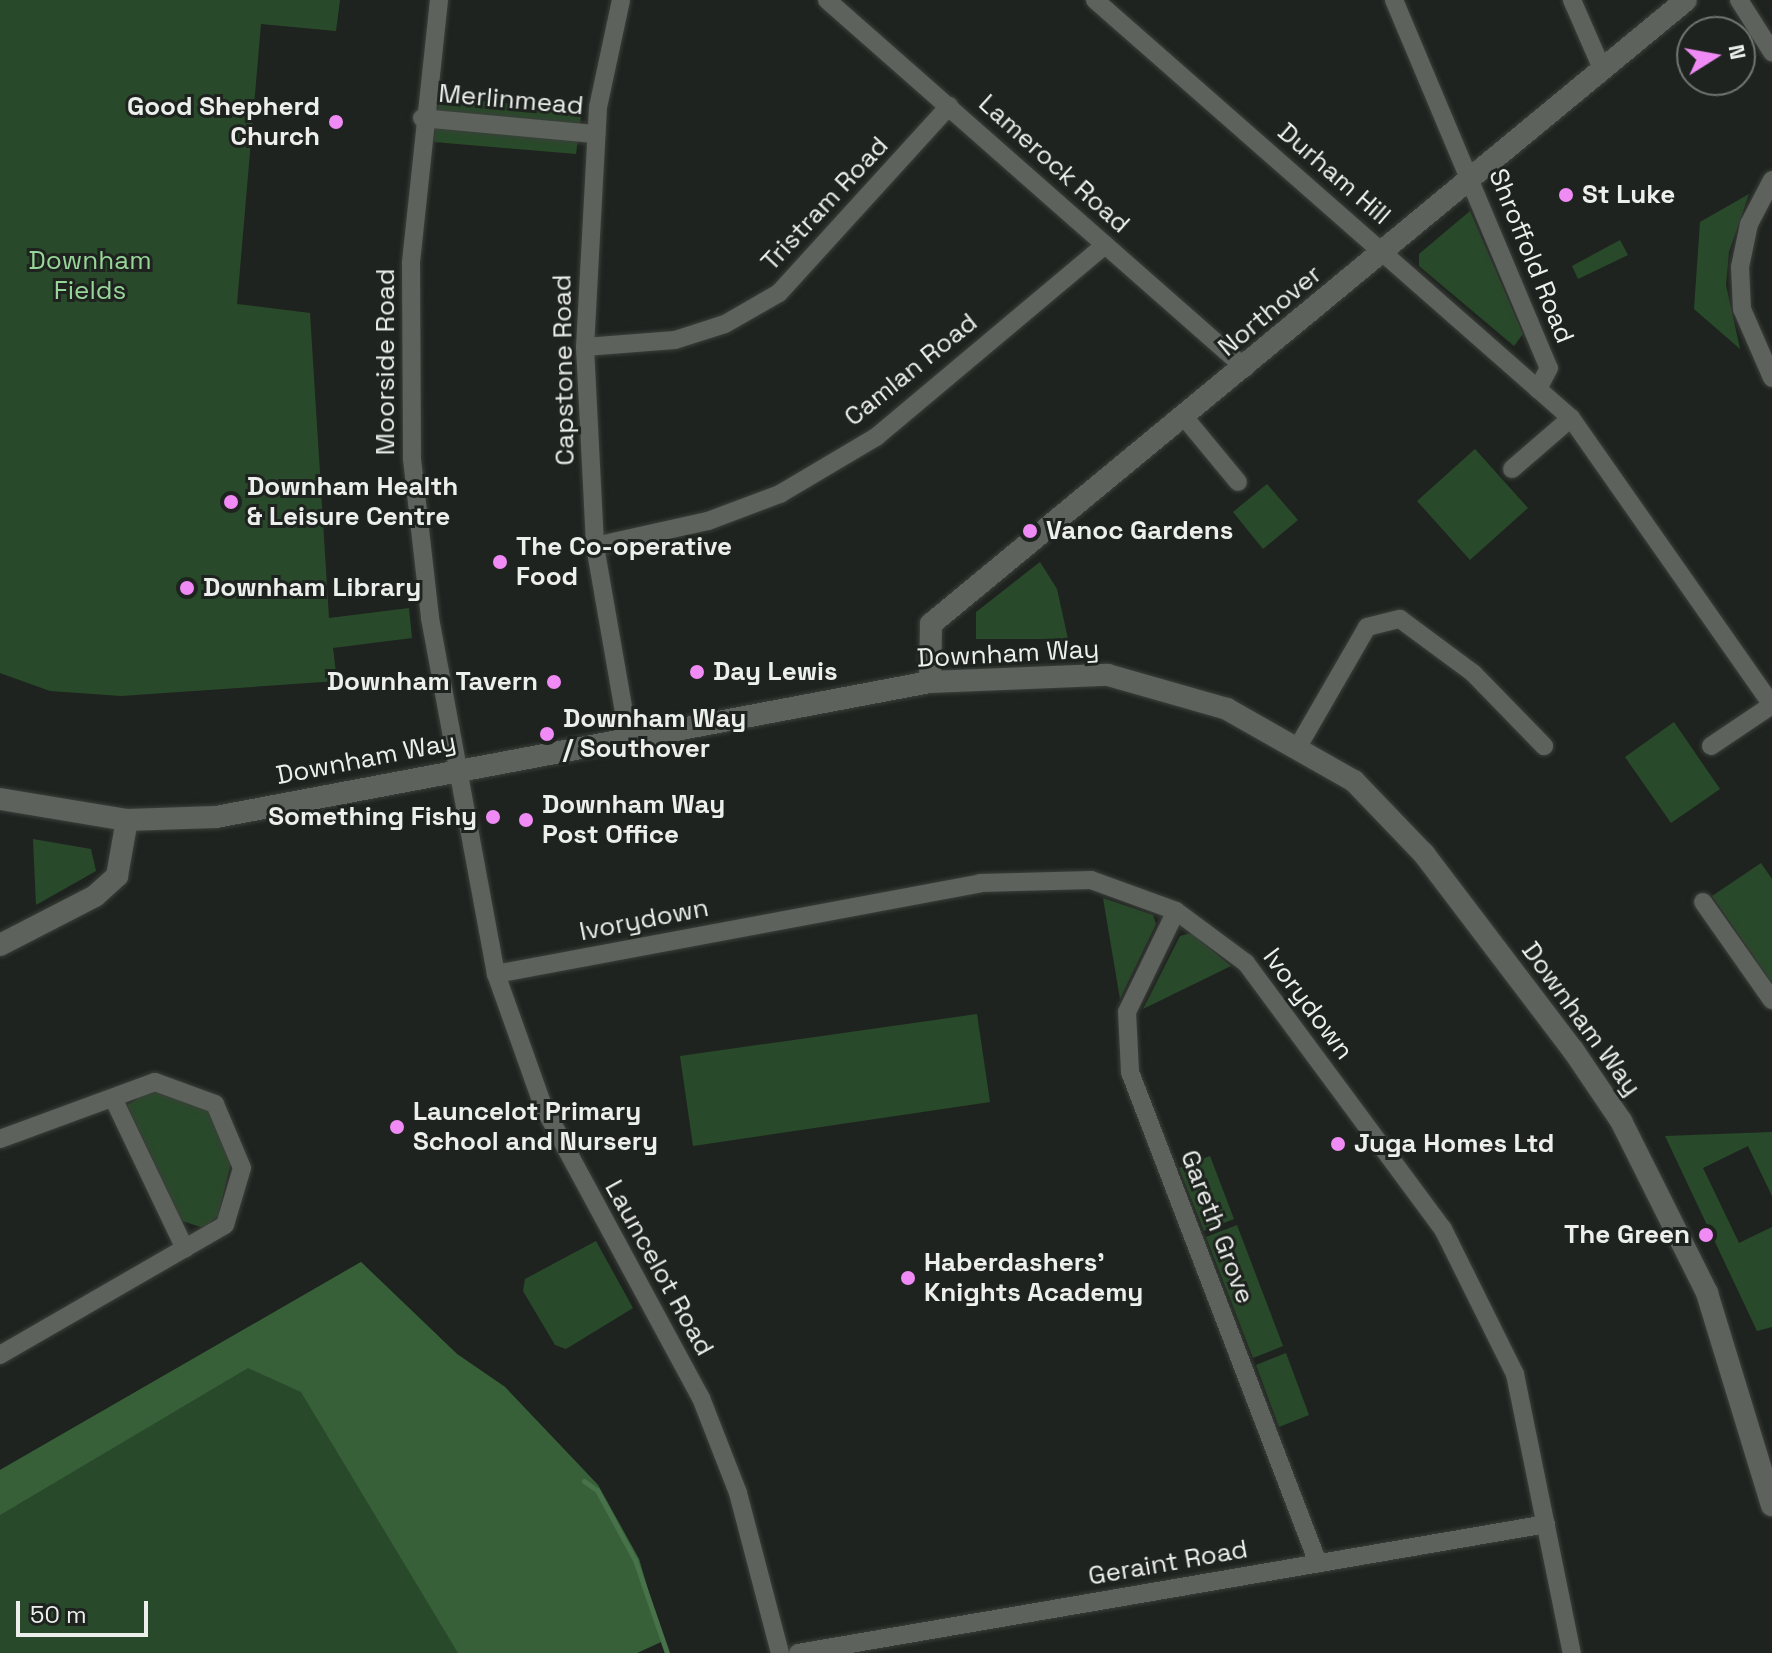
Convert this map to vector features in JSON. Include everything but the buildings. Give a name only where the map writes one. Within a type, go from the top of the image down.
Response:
[{"type":"street","name":"Moorside Road","points":[[439,0],[422,118],[411,264],[412,459],[455,771]]},
{"type":"street","name":"Capstone Road","points":[[621,0],[596,134],[585,347],[595,546],[629,740]]},
{"type":"street","name":"Lamerock Road","points":[[827,0],[1245,368]]},
{"type":"street","name":"Durham Hill","points":[[1095,0],[1538,389]]},
{"type":"street","name":"Shroffold Road","points":[[1394,0],[1549,368],[1538,389]]},
{"type":"street","points":[[1572,0],[1603,71]]},
{"type":"street","name":"Northover","points":[[930,682],[931,624],[1185,418],[1686,0]]},
{"type":"street","points":[[1739,0],[1772,52]]},
{"type":"street","name":"Tristram Road","points":[[585,347],[675,340],[725,324],[779,293],[949,106]]},
{"type":"street","name":"Merlinmead","points":[[422,118],[596,134]]},
{"type":"street","points":[[1772,180],[1749,224],[1740,267],[1742,309],[1772,378]]},
{"type":"street","name":"Camlan Road","points":[[595,546],[708,521],[780,494],[876,437],[1105,245]]},
{"type":"street","points":[[1538,389],[1571,418],[1771,703],[1711,746]]},
{"type":"street","points":[[1185,418],[1238,482]]},
{"type":"street","points":[[1512,469],[1571,418]]},
{"type":"street","points":[[1299,745],[1367,627],[1400,619],[1473,673],[1544,746]]},
{"type":"street","name":"Downham Way","points":[[0,799],[127,820],[216,817],[930,682],[1074,674],[1146,681],[1299,745],[1354,781],[1424,854],[1621,1121],[1707,1293],[1772,1505]]},
{"type":"street","name":"Launcelot Road","points":[[455,771],[496,974],[543,1106],[701,1398],[738,1493],[780,1653]]},
{"type":"street","points":[[0,945],[95,896],[117,876],[127,820]]},
{"type":"street","name":"Ivorydown","points":[[496,974],[980,883],[1091,880],[1176,911],[1246,963],[1443,1229],[1515,1374],[1572,1653]]},
{"type":"street","points":[[1703,902],[1772,1000]]},
{"type":"street","name":"Gareth Grove","points":[[1176,911],[1127,1012],[1123,1043],[1318,1563]]},
{"type":"street","points":[[0,1139],[155,1082],[215,1104],[242,1168],[225,1225],[0,1355]]},
{"type":"street","points":[[113,1098],[185,1249]]},
{"type":"street","name":"Geraint Road","points":[[798,1653],[1546,1524]]},
{"type":"green space","name":"Downham Fields","points":[[0,0],[340,0],[336,31],[261,24],[237,304],[310,313],[329,618],[409,608],[412,638],[333,648],[337,681],[121,696],[50,691],[0,673]]},
{"type":"green space","points":[[439,97],[582,110],[580,124],[438,112]]},
{"type":"green space","points":[[435,127],[578,139],[576,154],[434,142]]},
{"type":"green space","points":[[1749,194],[1729,252],[1726,285],[1740,349],[1694,309],[1700,222]]},
{"type":"green space","points":[[1470,211],[1523,334],[1514,346],[1419,266],[1419,254]]},
{"type":"green space","points":[[1620,240],[1628,255],[1578,279],[1572,266]]},
{"type":"green space","points":[[1475,449],[1528,508],[1470,560],[1417,501]]},
{"type":"green space","points":[[1267,484],[1298,520],[1263,549],[1233,512]]},
{"type":"green space","points":[[1040,562],[1057,589],[1068,639],[976,639],[976,612]]},
{"type":"green space","points":[[1674,722],[1720,789],[1671,823],[1625,757]]},
{"type":"green space","points":[[33,839],[91,849],[96,871],[36,905]]},
{"type":"green space","points":[[1761,863],[1772,879],[1772,983],[1712,896]]},
{"type":"green space","points":[[1103,898],[1153,915],[1156,924],[1120,999]]},
{"type":"green space","points":[[1191,933],[1231,966],[1143,1009],[1180,936]]},
{"type":"green space","points":[[977,1014],[990,1102],[693,1146],[680,1056]]},
{"type":"green space","points":[[153,1090],[208,1110],[231,1162],[218,1216],[204,1228],[182,1221],[127,1105]]},
{"type":"green space","points":[[1772,1132],[1772,1196],[1748,1146],[1703,1168],[1739,1243],[1772,1227],[1772,1327],[1757,1331],[1665,1136]]},
{"type":"green space","points":[[1210,1156],[1234,1219],[1204,1231],[1179,1168]]},
{"type":"green space","points":[[1237,1225],[1283,1346],[1253,1358],[1206,1237]]},
{"type":"green space","points":[[596,1241],[633,1308],[566,1349],[555,1345],[523,1291],[525,1279]]},
{"type":"green space","points":[[361,1262],[457,1354],[505,1387],[598,1485],[639,1559],[663,1641],[637,1653],[0,1653],[0,1470]]},
{"type":"green space","points":[[361,1262],[457,1354],[505,1387],[598,1485],[639,1559],[663,1641],[637,1653],[458,1653],[301,1392],[248,1368],[0,1515],[0,1470]]},
{"type":"green space","points":[[1286,1353],[1309,1415],[1279,1427],[1256,1365]]},
{"type":"waterway","points":[[584,1481],[597,1490],[635,1560],[667,1653]]},
{"type":"place","name":"Good Shepherd Church","points":[[336,122]]},
{"type":"place","name":"St Luke","points":[[1566,195]]},
{"type":"place","name":"Downham Health & Leisure Centre","points":[[231,502]]},
{"type":"place","name":"Vanoc Gardens","points":[[1030,531]]},
{"type":"place","name":"The Co-operative Food","points":[[500,562]]},
{"type":"place","name":"Downham Library","points":[[187,588]]},
{"type":"place","name":"Day Lewis","points":[[697,672]]},
{"type":"place","name":"Downham Tavern","points":[[554,682]]},
{"type":"place","name":"Downham Way / Southover","points":[[547,734]]},
{"type":"place","name":"Something Fishy","points":[[493,817]]},
{"type":"place","name":"Downham Way Post Office","points":[[526,820]]},
{"type":"place","name":"Launcelot Primary School and Nursery","points":[[397,1127]]},
{"type":"place","name":"Juga Homes Ltd","points":[[1338,1144]]},
{"type":"place","name":"The Green","points":[[1706,1235]]},
{"type":"place","name":"Haberdashers' Knights Academy","points":[[908,1278]]}]
